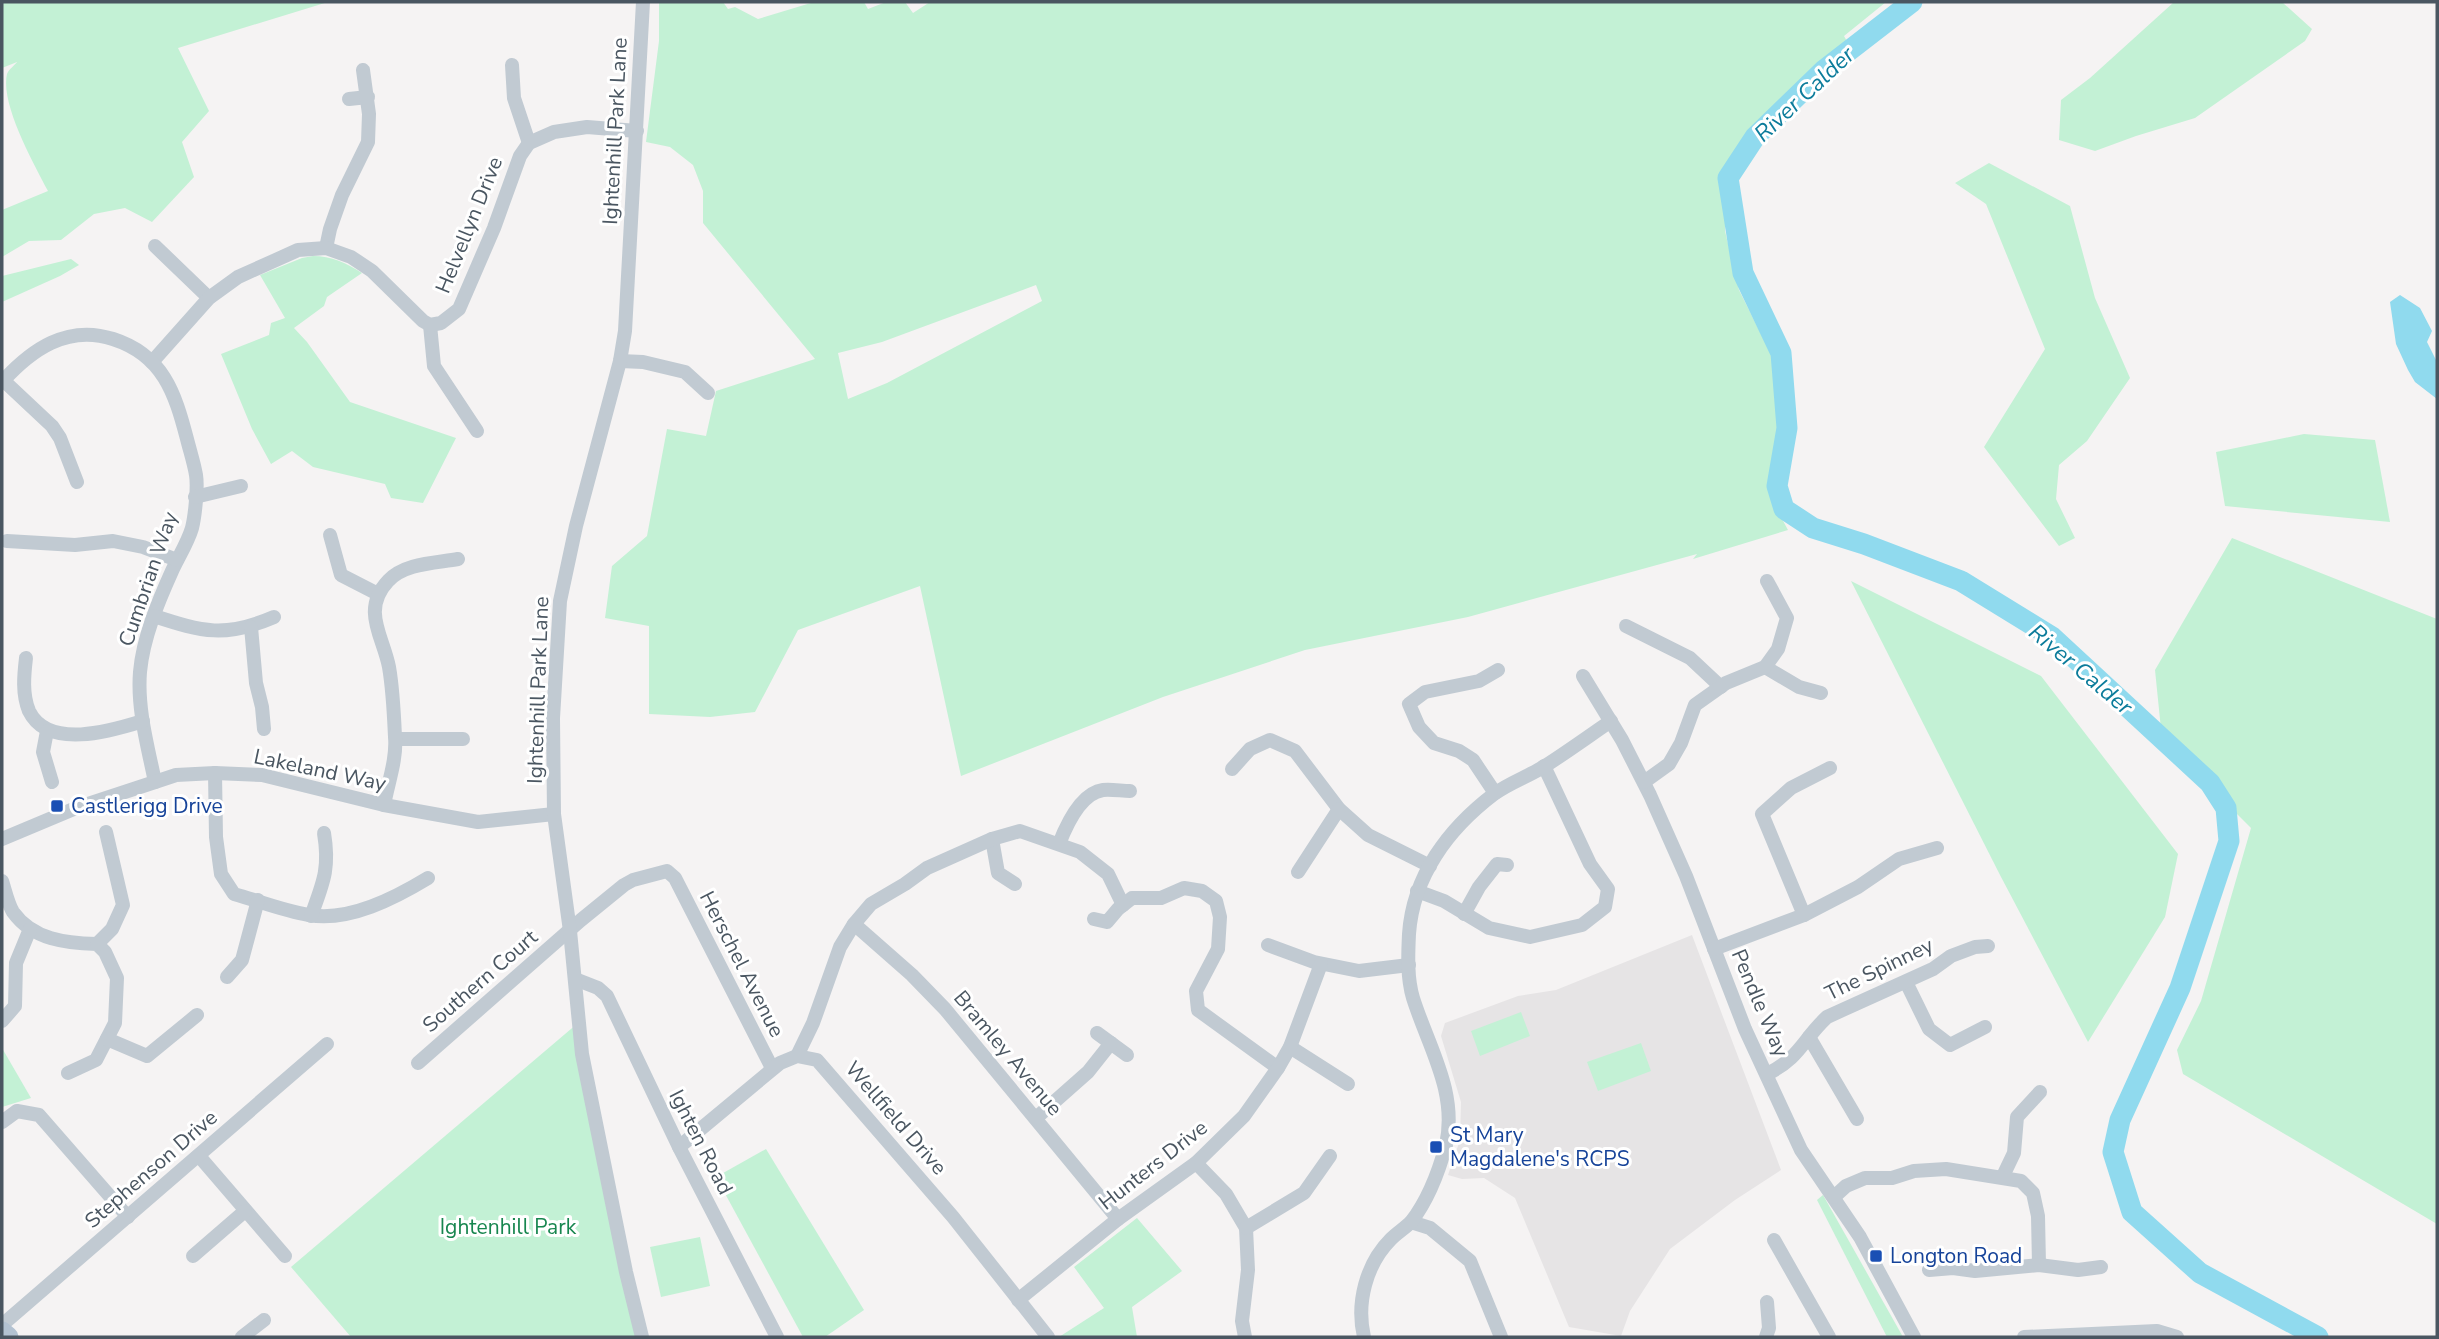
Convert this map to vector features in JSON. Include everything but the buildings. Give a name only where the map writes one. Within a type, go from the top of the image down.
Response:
[{"type":"main road","points":[[2,1332],[8,1337]]},
{"type":"street","name":"Ightenhill Park Lane","points":[[642,1337],[582,1054],[570,931],[554,814],[553,718],[560,601],[576,526],[620,361],[625,331],[643,2]]},
{"type":"street","points":[[512,65],[514,97],[529,144]]},
{"type":"street","points":[[152,362],[209,298],[238,277],[298,250],[326,248],[342,195],[368,142],[368,97],[363,70]]},
{"type":"street","points":[[349,99],[368,97]]},
{"type":"street","name":"Helvellyn Drive","points":[[326,248],[363,264],[423,321],[430,325],[441,323],[459,309],[494,228],[520,156],[529,144],[554,132],[587,127],[637,131]]},
{"type":"street","points":[[156,251],[209,298]]},
{"type":"street","points":[[430,325],[434,366],[438,375],[477,430]]},
{"type":"street","name":"Cumbrian Way","points":[[3,381],[40,347],[67,337],[86,334],[104,336],[142,352],[166,378],[177,401],[197,477],[191,528],[154,616],[140,672],[143,721],[155,782]]},
{"type":"street","points":[[620,361],[643,362],[685,372],[708,393]]},
{"type":"street","points":[[3,381],[52,426],[76,465],[77,482]]},
{"type":"street","points":[[195,497],[241,486]]},
{"type":"street","points":[[330,535],[341,575],[378,594]]},
{"type":"street","points":[[6,541],[75,545],[113,541],[143,547],[177,560]]},
{"type":"street","points":[[384,806],[396,739],[388,664],[375,628],[378,594],[401,570],[458,559]]},
{"type":"street","points":[[1644,782],[1669,764],[1681,743],[1695,705],[1721,687],[1765,667],[1779,649],[1787,618],[1768,581]]},
{"type":"street","points":[[154,616],[192,628],[220,632],[251,627],[274,617]]},
{"type":"street","points":[[1626,626],[1690,657],[1721,687]]},
{"type":"street","points":[[251,627],[256,683],[264,729]]},
{"type":"street","points":[[26,657],[23,687],[30,712],[47,731],[75,735],[111,731],[143,721]]},
{"type":"street","points":[[1765,667],[1799,687],[1821,693]]},
{"type":"street","points":[[1495,793],[1473,760],[1458,751],[1434,744],[1419,727],[1409,704],[1425,692],[1479,681],[1498,670]]},
{"type":"street","name":"Pendle Way","points":[[1583,676],[1644,782],[1686,876],[1745,1028],[1801,1150],[1834,1196],[1886,1283],[1914,1337]]},
{"type":"street","points":[[1364,1337],[1362,1304],[1371,1267],[1390,1240],[1411,1222],[1433,1184],[1447,1142],[1449,1100],[1431,1040],[1412,996],[1409,965],[1410,915],[1417,891],[1444,841],[1495,793],[1544,766],[1611,721]]},
{"type":"street","points":[[47,731],[43,752],[52,782]]},
{"type":"street","points":[[396,739],[463,739]]},
{"type":"street","points":[[1232,769],[1250,749],[1270,740],[1295,751],[1339,809],[1368,835],[1430,866]]},
{"type":"street","points":[[1417,891],[1444,901],[1489,929],[1530,937],[1582,925],[1605,907],[1608,889],[1590,864],[1544,766]]},
{"type":"street","points":[[1801,916],[1762,814],[1791,788],[1830,768]]},
{"type":"street","points":[[215,773],[216,837],[221,874],[234,894],[311,916],[344,914],[392,900],[428,878]]},
{"type":"street","name":"Lakeland Way","points":[[2,839],[76,808],[176,775],[215,773],[262,775],[384,806],[478,822],[554,814]]},
{"type":"street","points":[[1059,844],[1069,819],[1082,803],[1101,790],[1130,791]]},
{"type":"street","points":[[1298,872],[1339,809]]},
{"type":"street","points":[[679,1147],[772,1068],[797,1056],[813,1023],[840,947],[854,924],[871,904],[927,868],[992,839],[1020,831],[1080,852],[1108,874],[1123,905]]},
{"type":"street","points":[[97,944],[112,929],[123,905],[106,832]]},
{"type":"street","points":[[311,916],[324,880],[328,859],[324,834]]},
{"type":"street","points":[[992,839],[998,873],[1015,884]]},
{"type":"street","points":[[1714,949],[1801,916],[1858,887],[1899,859],[1937,848]]},
{"type":"street","points":[[1464,914],[1479,887],[1497,864],[1507,865]]},
{"type":"street","name":"Southern Court","points":[[418,1063],[630,881],[664,872],[675,878]]},
{"type":"street","name":"Herschel Avenue","points":[[675,878],[772,1068]]},
{"type":"street","points":[[2,881],[7,912],[34,933],[68,943],[97,944],[105,952],[117,978],[115,1023],[107,1039],[96,1060],[68,1073]]},
{"type":"street","points":[[1094,919],[1107,922],[1132,898],[1161,898],[1184,888],[1202,891],[1216,901],[1220,917],[1218,948],[1196,991],[1198,1010],[1278,1068]]},
{"type":"street","points":[[227,977],[242,960],[258,901]]},
{"type":"street","name":"Bramley Avenue","points":[[854,924],[912,975],[945,1009],[1118,1219]]},
{"type":"street","points":[[2,1021],[15,1006],[16,962],[30,929]]},
{"type":"street","points":[[1268,945],[1321,964],[1359,971],[1409,965]]},
{"type":"street","name":"The Spinney","points":[[1767,1074],[1787,1063],[1827,1017],[1933,969],[1951,956],[1975,947],[1988,946]]},
{"type":"street","name":"Hunters Drive","points":[[1018,1300],[1118,1219],[1196,1163],[1244,1116],[1290,1047],[1321,964]]},
{"type":"street","name":"Ighten Road","points":[[575,979],[598,988],[607,996],[679,1147],[777,1337]]},
{"type":"street","points":[[1906,982],[1929,1029],[1951,1045],[1985,1027]]},
{"type":"street","points":[[107,1039],[147,1056],[197,1015]]},
{"type":"street","points":[[1097,1033],[1128,1055]]},
{"type":"street","points":[[1809,1037],[1857,1119]]},
{"type":"street","points":[[1036,1118],[1088,1072],[1111,1043]]},
{"type":"street","name":"Stephenson Drive","points":[[2,1325],[327,1044]]},
{"type":"street","points":[[1290,1047],[1348,1084]]},
{"type":"street","name":"Wellfield Drive","points":[[797,1056],[817,1060],[840,1084],[953,1217],[1048,1337]]},
{"type":"street","points":[[2003,1176],[2014,1153],[2017,1117],[2040,1092]]},
{"type":"street","points":[[2,1122],[17,1111],[39,1115],[128,1217]]},
{"type":"street","points":[[198,1156],[285,1256]]},
{"type":"street","points":[[1246,1228],[1304,1193],[1330,1156]]},
{"type":"street","points":[[1196,1163],[1226,1194],[1246,1228],[1248,1270],[1242,1321],[1244,1337]]},
{"type":"street","points":[[1834,1196],[1846,1186],[1865,1178],[1892,1178],[1914,1171],[1946,1169],[2021,1181],[2033,1194],[2038,1216],[2039,1265]]},
{"type":"street","points":[[193,1256],[245,1211]]},
{"type":"street","points":[[1411,1222],[1430,1228],[1470,1261],[1501,1337]]},
{"type":"street","points":[[1774,1240],[1829,1337]]},
{"type":"street","points":[[1928,1270],[1953,1268],[1975,1271],[2039,1265],[2078,1269],[2101,1267]]},
{"type":"street","points":[[1766,1337],[1769,1328],[1767,1302]]},
{"type":"street","points":[[242,1337],[264,1320]]},
{"type":"street","points":[[2024,1337],[2115,1335],[2157,1331],[2177,1337]]},
{"type":"shaded area","points":[[1692,935],[1781,1170],[1735,1200],[1670,1249],[1630,1311],[1621,1336],[1569,1327],[1515,1198],[1484,1178],[1462,1179],[1448,1175],[1460,1140],[1461,1102],[1441,1036],[1445,1023],[1518,996],[1556,990]]},
{"type":"green space","points":[[2,2],[328,2],[178,48],[209,111],[182,142],[194,177],[152,222],[125,208],[94,214],[61,240],[29,241],[2,257],[2,210],[48,191],[20,134],[8,101],[7,74],[17,62],[2,68]]},
{"type":"green space","points":[[659,2],[723,2],[728,9],[735,7],[758,19],[814,2],[864,2],[868,9],[886,2],[905,2],[913,13],[930,2],[1886,2],[1844,36],[1848,43],[1771,115],[1737,152],[1725,177],[1725,231],[1739,290],[1776,364],[1781,431],[1771,490],[1774,504],[1788,530],[1693,559],[1697,554],[1468,617],[1305,650],[1163,697],[961,776],[920,586],[798,630],[755,712],[710,717],[649,714],[649,626],[605,618],[612,566],[647,536],[667,429],[706,436],[716,391],[815,359],[703,223],[703,191],[693,165],[670,147],[646,142],[659,41]],"holes":[[[1036,285],[1042,301],[887,383],[848,399],[838,353],[882,342]]]},
{"type":"green space","points":[[2174,2],[2282,2],[2312,29],[2305,41],[2195,118],[2095,151],[2059,140],[2061,100],[2090,78]]},
{"type":"green space","points":[[1989,163],[2070,206],[2095,298],[2130,378],[2087,441],[2059,465],[2056,499],[2075,538],[2059,546],[1984,447],[2045,349],[1986,204],[1955,183]]},
{"type":"green space","points":[[313,256],[339,261],[362,273],[327,297],[324,306],[294,328],[350,402],[456,438],[423,503],[391,498],[385,484],[313,467],[292,451],[271,464],[252,429],[221,354],[269,335],[271,323],[285,318],[260,275]]},
{"type":"green space","points":[[71,259],[79,265],[2,302],[2,276]]},
{"type":"green space","points":[[2304,434],[2375,440],[2390,522],[2225,506],[2216,452]]},
{"type":"green space","points":[[2232,538],[2437,619],[2437,1224],[2183,1074],[2177,1050],[2201,1001],[2251,828],[2162,739],[2155,670]]},
{"type":"green space","points":[[1851,581],[2041,676],[2178,854],[2165,917],[2088,1042],[2000,875]]},
{"type":"green space","points":[[1521,1012],[1530,1036],[1480,1056],[1471,1031]]},
{"type":"green space","name":"Ightenhill Park","points":[[578,1023],[643,1337],[351,1337],[291,1267]]},
{"type":"green space","points":[[1641,1043],[1651,1071],[1598,1091],[1587,1062]]},
{"type":"green space","points":[[2,1048],[31,1098],[2,1107]]},
{"type":"green space","points":[[766,1149],[864,1310],[825,1337],[803,1337],[716,1177]]},
{"type":"green space","points":[[1823,1195],[1903,1337],[1887,1337],[1817,1200]]},
{"type":"green space","points":[[1137,1218],[1182,1271],[1132,1307],[1137,1337],[1059,1337],[1104,1308],[1074,1267]]},
{"type":"green space","points":[[700,1237],[710,1286],[661,1297],[650,1247]]},
{"type":"water","points":[[2400,295],[2420,308],[2432,331],[2427,342],[2437,362],[2437,399],[2415,382],[2396,344],[2390,302]]},
{"type":"waterway","name":"River Calder","points":[[1912,2],[1824,70],[1755,137],[1728,178],[1743,273],[1781,353],[1787,428],[1777,486],[1784,509],[1813,528],[1864,544],[1961,581],[2052,637],[2210,783],[2226,808],[2229,841],[2180,988],[2120,1120],[2113,1152],[2132,1212],[2200,1273],[2318,1337]]},
{"type":"place","name":"Castlerigg Drive","points":[[57,806]]},
{"type":"place","name":"St Mary Magdalene's RCPS","points":[[1436,1147]]},
{"type":"place","name":"Longton Road","points":[[1876,1256]]}]
